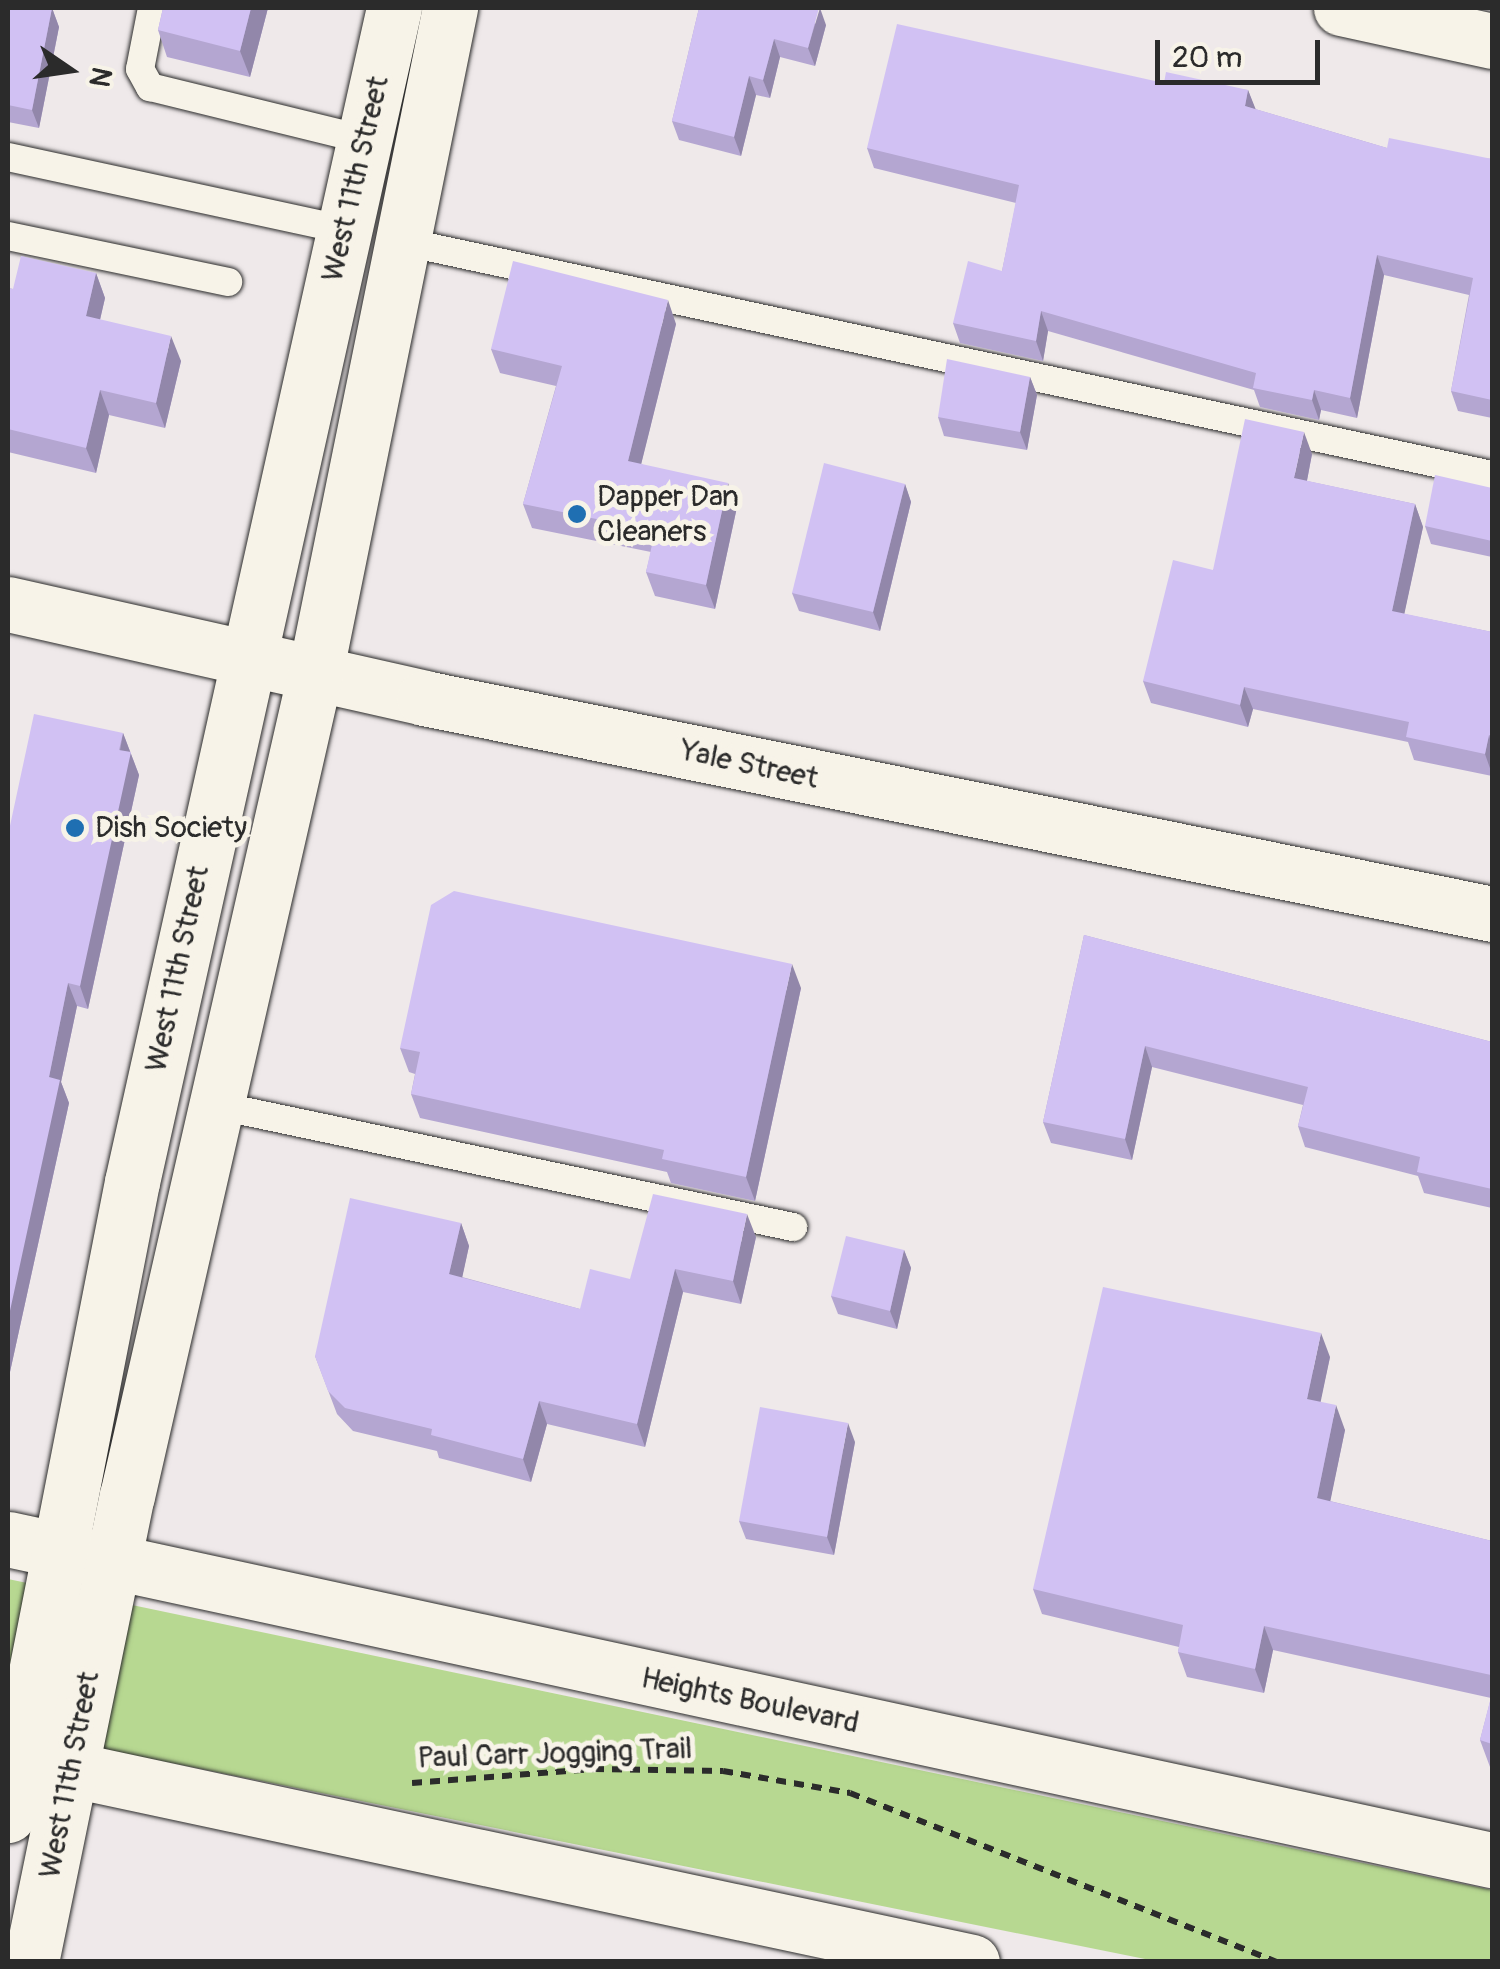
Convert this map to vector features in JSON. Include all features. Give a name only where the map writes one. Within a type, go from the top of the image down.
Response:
[{"type":"main road","name":"West 11th Street","points":[[8,1815],[32,1545],[247,658],[394,8]]},
{"type":"main road","name":"West 11th Street","points":[[31,1962],[214,1104],[315,674],[450,8]]},
{"type":"main road","points":[[1340,8],[1492,42]]},
{"type":"main road","name":"Yale Street","points":[[8,604],[315,674],[1492,914]]},
{"type":"main road","name":"Heights Boulevard","points":[[32,1545],[1492,1860]]},
{"type":"main road","points":[[12,1757],[972,1962]]},
{"type":"lane","points":[[152,8],[140,69],[150,87],[366,140]]},
{"type":"lane","points":[[8,157],[345,230]]},
{"type":"lane","points":[[8,236],[228,282]]},
{"type":"lane","points":[[405,242],[1492,474]]},
{"type":"lane","points":[[214,1104],[793,1228]]},
{"type":"path","name":"Paul Carr Jogging Trail","points":[[398,1782],[594,1770],[723,1771],[850,1793],[1276,1962]]},
{"type":"green space","points":[[8,1579],[1492,1890],[1492,1961],[1155,1961],[8,1730]]},
{"type":"building","points":[[8,8],[52,8],[32,110],[8,105]]},
{"type":"building","points":[[163,8],[251,8],[240,51],[158,30]]},
{"type":"building","points":[[699,8],[819,8],[808,48],[774,39],[763,80],[749,76],[734,137],[672,121]]},
{"type":"building","points":[[897,24],[1164,83],[1166,72],[1248,90],[1245,106],[1387,148],[1389,138],[1492,159],[1492,400],[1451,391],[1473,278],[1377,255],[1350,398],[1314,390],[1312,400],[1253,388],[1256,373],[1041,311],[1036,341],[953,323],[968,261],[1002,271],[1019,185],[867,148]]},
{"type":"building","points":[[21,256],[96,273],[86,316],[171,336],[156,403],[100,390],[86,448],[8,429],[8,288],[13,289]]},
{"type":"building","points":[[513,261],[668,300],[628,461],[728,483],[706,585],[646,572],[655,531],[523,504],[562,366],[491,349]]},
{"type":"building","points":[[947,359],[1030,377],[1020,432],[938,417]]},
{"type":"building","points":[[1245,419],[1304,432],[1294,478],[1415,504],[1392,611],[1492,632],[1492,736],[1489,735],[1485,754],[1406,737],[1409,722],[1244,687],[1240,705],[1143,681],[1173,560],[1213,570]]},
{"type":"building","points":[[824,463],[905,484],[873,612],[792,593]]},
{"type":"building","points":[[1435,475],[1492,488],[1492,541],[1425,526]]},
{"type":"building","points":[[34,714],[123,733],[119,750],[131,752],[80,986],[68,983],[49,1077],[60,1080],[8,1320],[8,835]]},
{"type":"building","points":[[454,891],[792,964],[746,1177],[662,1159],[664,1150],[411,1094],[420,1052],[400,1048],[431,905]]},
{"type":"building","points":[[1084,935],[1492,1042],[1492,1189],[1417,1172],[1420,1157],[1298,1126],[1308,1087],[1145,1046],[1125,1139],[1043,1122]]},
{"type":"building","points":[[653,1194],[747,1214],[733,1281],[675,1269],[637,1424],[539,1401],[523,1459],[431,1435],[432,1429],[345,1408],[328,1391],[315,1356],[350,1198],[461,1223],[449,1274],[580,1309],[590,1269],[630,1279]]},
{"type":"building","points":[[846,1236],[904,1250],[890,1311],[831,1296]]},
{"type":"building","points":[[1103,1287],[1321,1333],[1307,1399],[1336,1405],[1317,1498],[1492,1541],[1491,1675],[1264,1626],[1255,1669],[1178,1652],[1183,1625],[1033,1589]]},
{"type":"building","points":[[760,1407],[848,1423],[827,1537],[739,1521]]},
{"type":"building","points":[[1492,1693],[1492,1744],[1480,1740]]},
{"type":"place","name":"Dapper Dan Cleaners","points":[[577,514]]},
{"type":"place","name":"Dish Society","points":[[75,828]]}]
